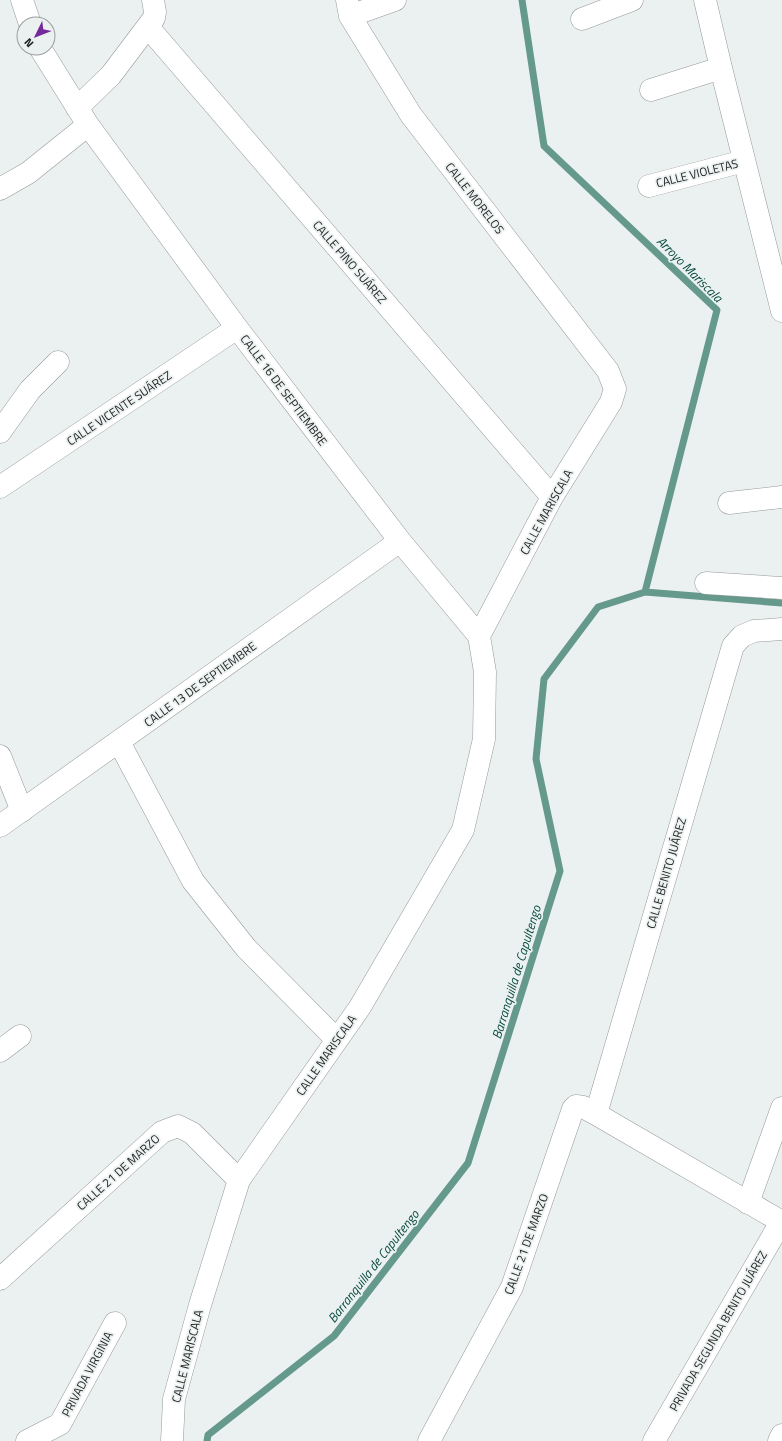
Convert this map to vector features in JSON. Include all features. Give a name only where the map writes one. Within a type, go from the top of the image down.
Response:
[{"type":"street","points":[[22,0],[27,16]]},
{"type":"street","points":[[0,189],[28,173],[83,117],[111,75],[154,18],[155,12],[153,0]]},
{"type":"street","points":[[349,8],[395,0]]},
{"type":"street","points":[[582,20],[632,0]]},
{"type":"street","points":[[705,0],[720,68],[782,311]]},
{"type":"street","name":"CALLE MORELOS","points":[[349,8],[411,115],[608,371],[615,389]]},
{"type":"street","name":"CALLE PINO SUÁREZ","points":[[148,27],[552,497]]},
{"type":"street","name":"CALLE 16 DE SEPTIEMBRE","points":[[45,56],[83,117],[237,328],[400,540],[479,636],[485,672]]},
{"type":"street","points":[[651,90],[720,68]]},
{"type":"street","name":"CALLE VIOLETAS","points":[[649,186],[744,161]]},
{"type":"street","name":"CALLE VICENTE SUÁREZ","points":[[0,486],[237,328]]},
{"type":"street","points":[[0,432],[30,390],[58,362]]},
{"type":"street","name":"CALLE MARISCALA","points":[[479,636],[552,497],[611,402],[615,389]]},
{"type":"street","points":[[729,503],[782,496]]},
{"type":"street","name":"CALLE 13 DE SEPTIEMBRE","points":[[0,826],[400,540]]},
{"type":"street","points":[[706,582],[782,588]]},
{"type":"street","name":"CALLE BENITO JUÁREZ","points":[[586,1110],[733,646],[742,636],[754,631],[782,629]]},
{"type":"street","name":"CALLE MARISCALA","points":[[172,1441],[174,1399],[200,1305],[239,1180],[360,1007],[463,830],[484,739],[485,672]]},
{"type":"street","points":[[119,742],[193,881],[246,948],[337,1040]]},
{"type":"street","points":[[0,756],[22,811]]},
{"type":"street","points":[[0,1051],[20,1036]]},
{"type":"street","points":[[748,1203],[782,1108]]},
{"type":"street","name":"CALLE 21 DE MARZO","points":[[429,1441],[512,1287],[573,1109],[586,1110]]},
{"type":"street","points":[[586,1110],[782,1222]]},
{"type":"street","name":"CALLE 21 DE MARZO","points":[[0,1279],[162,1132],[178,1126],[192,1133],[239,1180]]},
{"type":"street","name":"PRIVADA SEGUNDA BENITO JUÁREZ","points":[[654,1441],[782,1222]]},
{"type":"street","name":"PRIVADA VIRGINIA","points":[[27,1441],[60,1433],[115,1323]]},
{"type":"street","points":[[779,1441],[782,1436]]},
{"type":"waterway","name":"Arroyo Mariscala","points":[[522,0],[544,146],[717,310],[645,592]]},
{"type":"waterway","name":"Barranquilla de Capultengo","points":[[207,1441],[208,1435],[334,1336],[468,1163],[560,871],[536,759],[544,679],[598,607],[645,592],[782,603]]}]
